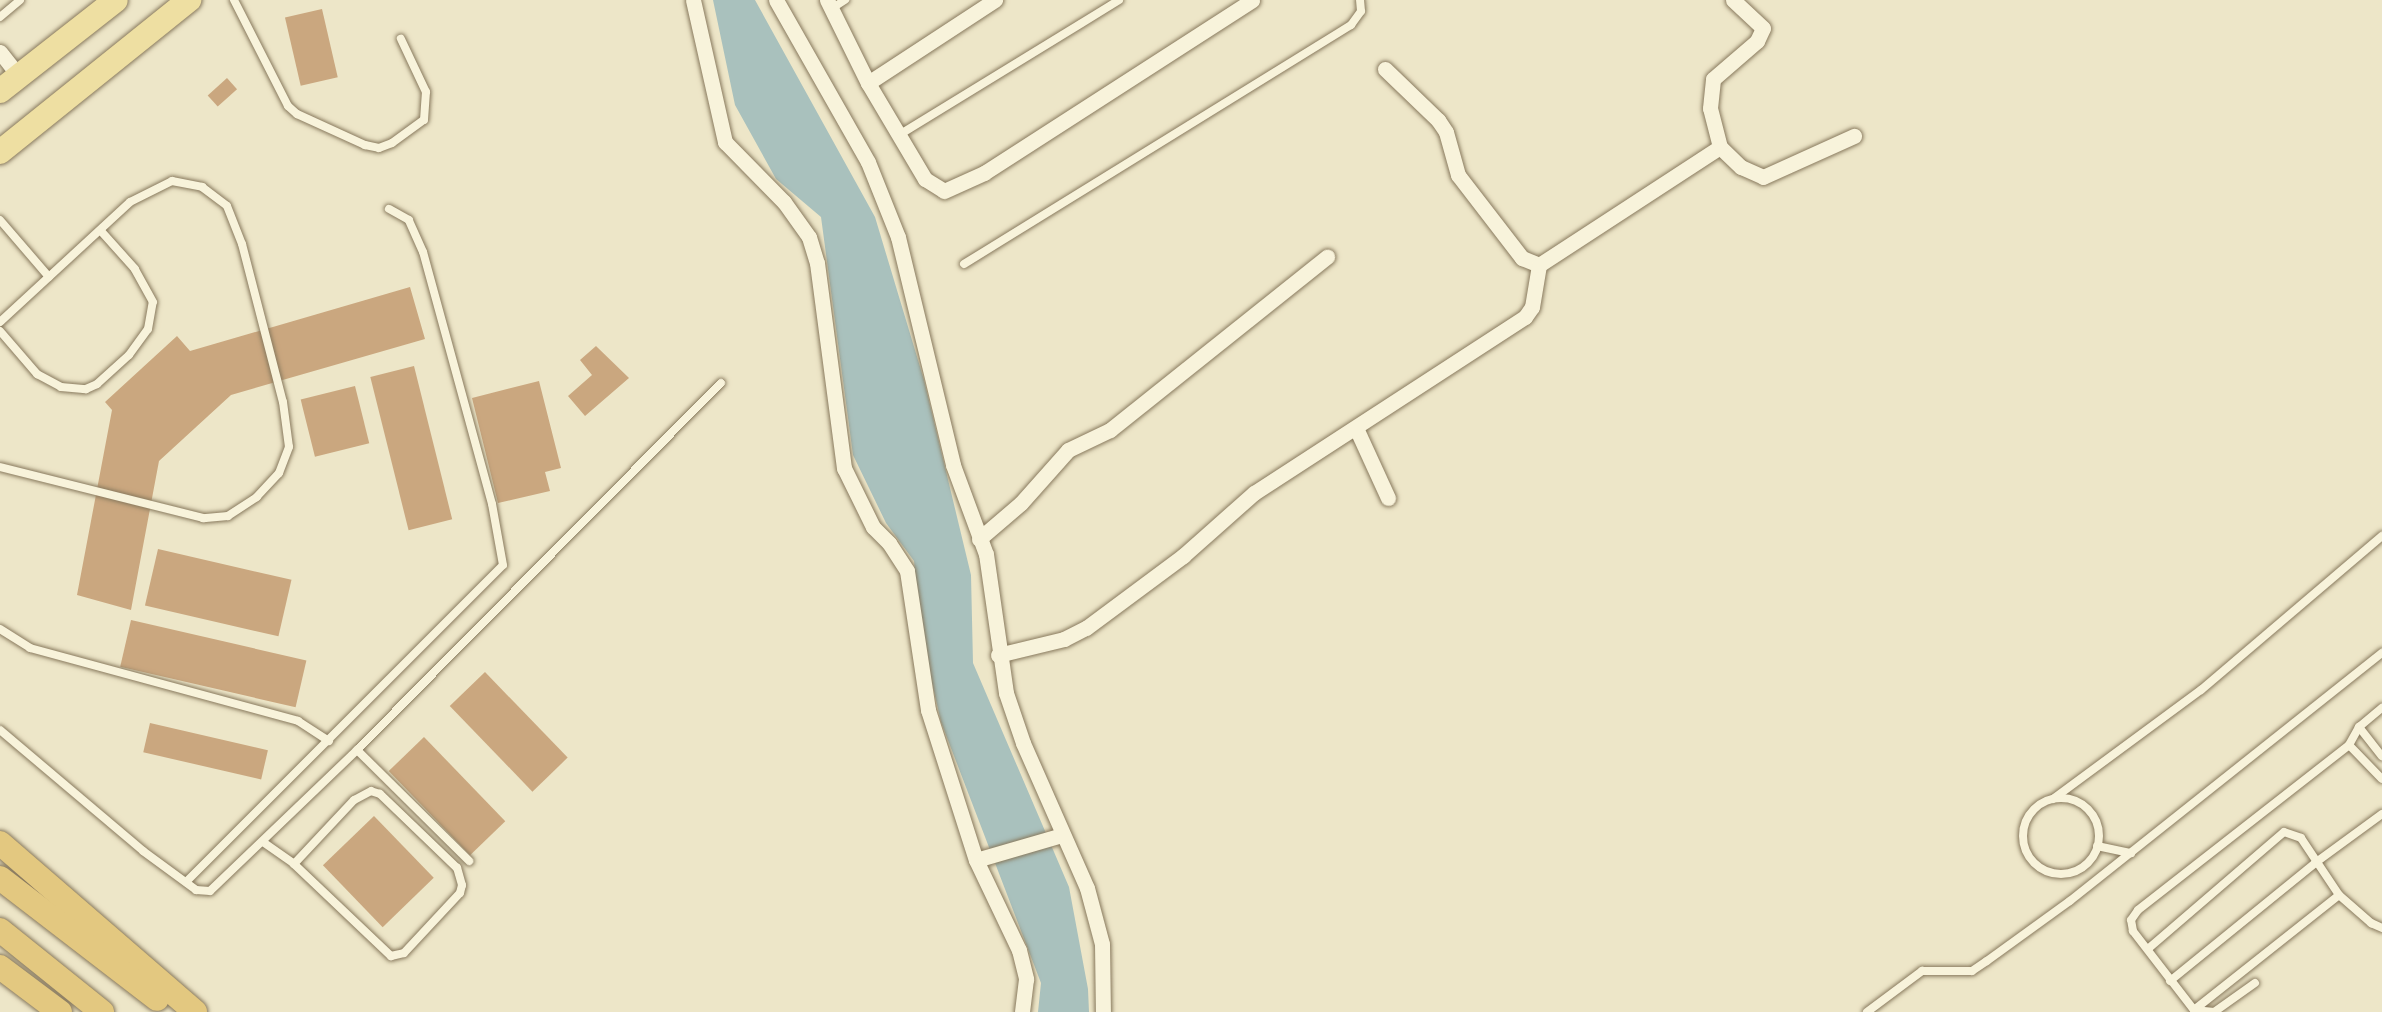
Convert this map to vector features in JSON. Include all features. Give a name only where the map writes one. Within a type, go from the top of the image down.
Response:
[{"type":"highway","points":[[0,843],[195,1012]]},
{"type":"highway","points":[[0,878],[174,1012]]},
{"type":"highway","points":[[0,930],[102,1012]]},
{"type":"highway","points":[[0,967],[60,1012]]},
{"type":"main road","points":[[0,91],[116,0]]},
{"type":"main road","points":[[0,152],[189,0]]},
{"type":"street","points":[[693,0],[725,142],[784,202],[809,237],[817,263],[844,468],[873,527],[890,543],[907,571],[928,710],[982,859],[1022,957],[1026,979],[1023,1012]]},
{"type":"street","points":[[776,0],[883,196],[909,274],[952,465],[991,579],[998,655],[1006,693],[1056,836],[1087,888],[1102,944],[1103,1012]]},
{"type":"street","points":[[868,83],[995,0]]},
{"type":"street","points":[[829,4],[868,83],[925,180],[944,191],[956,187],[1252,0]]},
{"type":"street","points":[[1733,0],[1763,28],[1757,41],[1713,79],[1710,108],[1720,147],[1741,167],[1763,177],[1854,136]]},
{"type":"street","points":[[0,52],[20,76]]},
{"type":"street","points":[[1385,69],[1438,120],[1446,132],[1458,175],[1522,258],[1539,265]]},
{"type":"street","points":[[998,655],[1064,639],[1086,628],[1183,556],[1254,493],[1525,317],[1532,307],[1539,265],[1720,147]]},
{"type":"street","points":[[979,539],[1021,503],[1068,450],[1110,430],[1327,257]]},
{"type":"street","points":[[1356,428],[1388,498]]},
{"type":"street","points":[[982,859],[1056,836]]},
{"type":"lane","points":[[0,17],[21,0]]},
{"type":"lane","points":[[234,0],[288,106],[297,114],[365,145],[379,148],[392,143],[424,120],[426,92],[401,39]]},
{"type":"lane","points":[[829,4],[845,0]]},
{"type":"lane","points":[[899,135],[1119,0]]},
{"type":"lane","points":[[964,264],[1351,25],[1361,11],[1360,0]]},
{"type":"lane","points":[[0,322],[130,202],[172,181],[201,187],[227,206],[242,244],[283,402],[289,447],[279,473],[257,497],[228,516],[203,518],[0,467]]},
{"type":"lane","points":[[186,882],[498,573],[504,560],[416,229],[403,214],[389,209]]},
{"type":"lane","points":[[0,220],[49,278]]},
{"type":"lane","points":[[0,331],[37,374],[61,387],[86,389],[97,384],[129,355],[148,329],[153,302],[135,269],[100,230]]},
{"type":"lane","points":[[0,730],[142,851],[196,890],[210,891],[357,750],[722,383]]},
{"type":"lane","points":[[2053,799],[2068,799],[2082,805],[2093,816],[2098,830],[2097,846],[2092,857],[2073,872],[2061,874],[2038,866],[2024,846],[2023,830],[2028,816],[2039,805],[2053,799],[2201,690],[2382,536]]},
{"type":"lane","points":[[0,629],[30,648],[298,721],[329,741]]},
{"type":"lane","points":[[1867,1012],[1922,971],[1972,971],[2131,853],[2382,653]]},
{"type":"lane","points":[[2255,983],[2214,1012],[2194,1010],[2170,981],[2149,948],[2133,931],[2132,920],[2138,910],[2349,745],[2359,727],[2382,708]]},
{"type":"lane","points":[[2359,727],[2382,756]]},
{"type":"lane","points":[[2349,745],[2382,779]]},
{"type":"lane","points":[[357,750],[469,861]]},
{"type":"lane","points":[[263,842],[294,864],[391,956],[404,953],[460,893],[462,885],[457,868],[380,794],[371,791],[354,800],[294,864]]},
{"type":"lane","points":[[2170,981],[2315,863],[2382,814]]},
{"type":"lane","points":[[2149,948],[2284,832],[2301,838],[2315,863],[2339,896],[2371,923],[2382,928]]},
{"type":"lane","points":[[2097,846],[2131,853]]},
{"type":"lane","points":[[2194,1010],[2339,896]]},
{"type":"lane","points":[[0,978],[30,991]]},
{"type":"water","points":[[713,0],[755,0],[875,217],[924,380],[971,575],[973,663],[1069,887],[1088,989],[1089,1012],[1038,1012],[1041,983],[941,722],[921,635],[914,561],[886,523],[853,455],[821,217],[776,179],[735,105]]},
{"type":"building","points":[[322,9],[338,77],[301,86],[285,18]]},
{"type":"building","points":[[227,78],[237,89],[218,107],[208,95]]},
{"type":"building","points":[[410,287],[425,339],[231,395],[159,461],[131,610],[77,595],[112,410],[105,402],[177,336],[190,351]]},
{"type":"building","points":[[596,346],[629,378],[585,416],[568,396],[592,375],[580,360]]},
{"type":"building","points":[[414,366],[452,519],[409,530],[370,377]]},
{"type":"building","points":[[539,381],[561,468],[545,472],[550,491],[498,503],[472,398]]},
{"type":"building","points":[[355,386],[369,443],[315,457],[301,400]]},
{"type":"building","points":[[158,549],[291,580],[278,636],[145,606]]},
{"type":"building","points":[[131,620],[306,660],[296,707],[120,667]]},
{"type":"building","points":[[485,672],[568,758],[532,792],[450,706]]},
{"type":"building","points":[[150,723],[268,750],[261,779],[143,752]]},
{"type":"building","points":[[424,737],[505,821],[470,855],[389,771]]},
{"type":"building","points":[[374,816],[434,878],[383,927],[323,865]]}]
